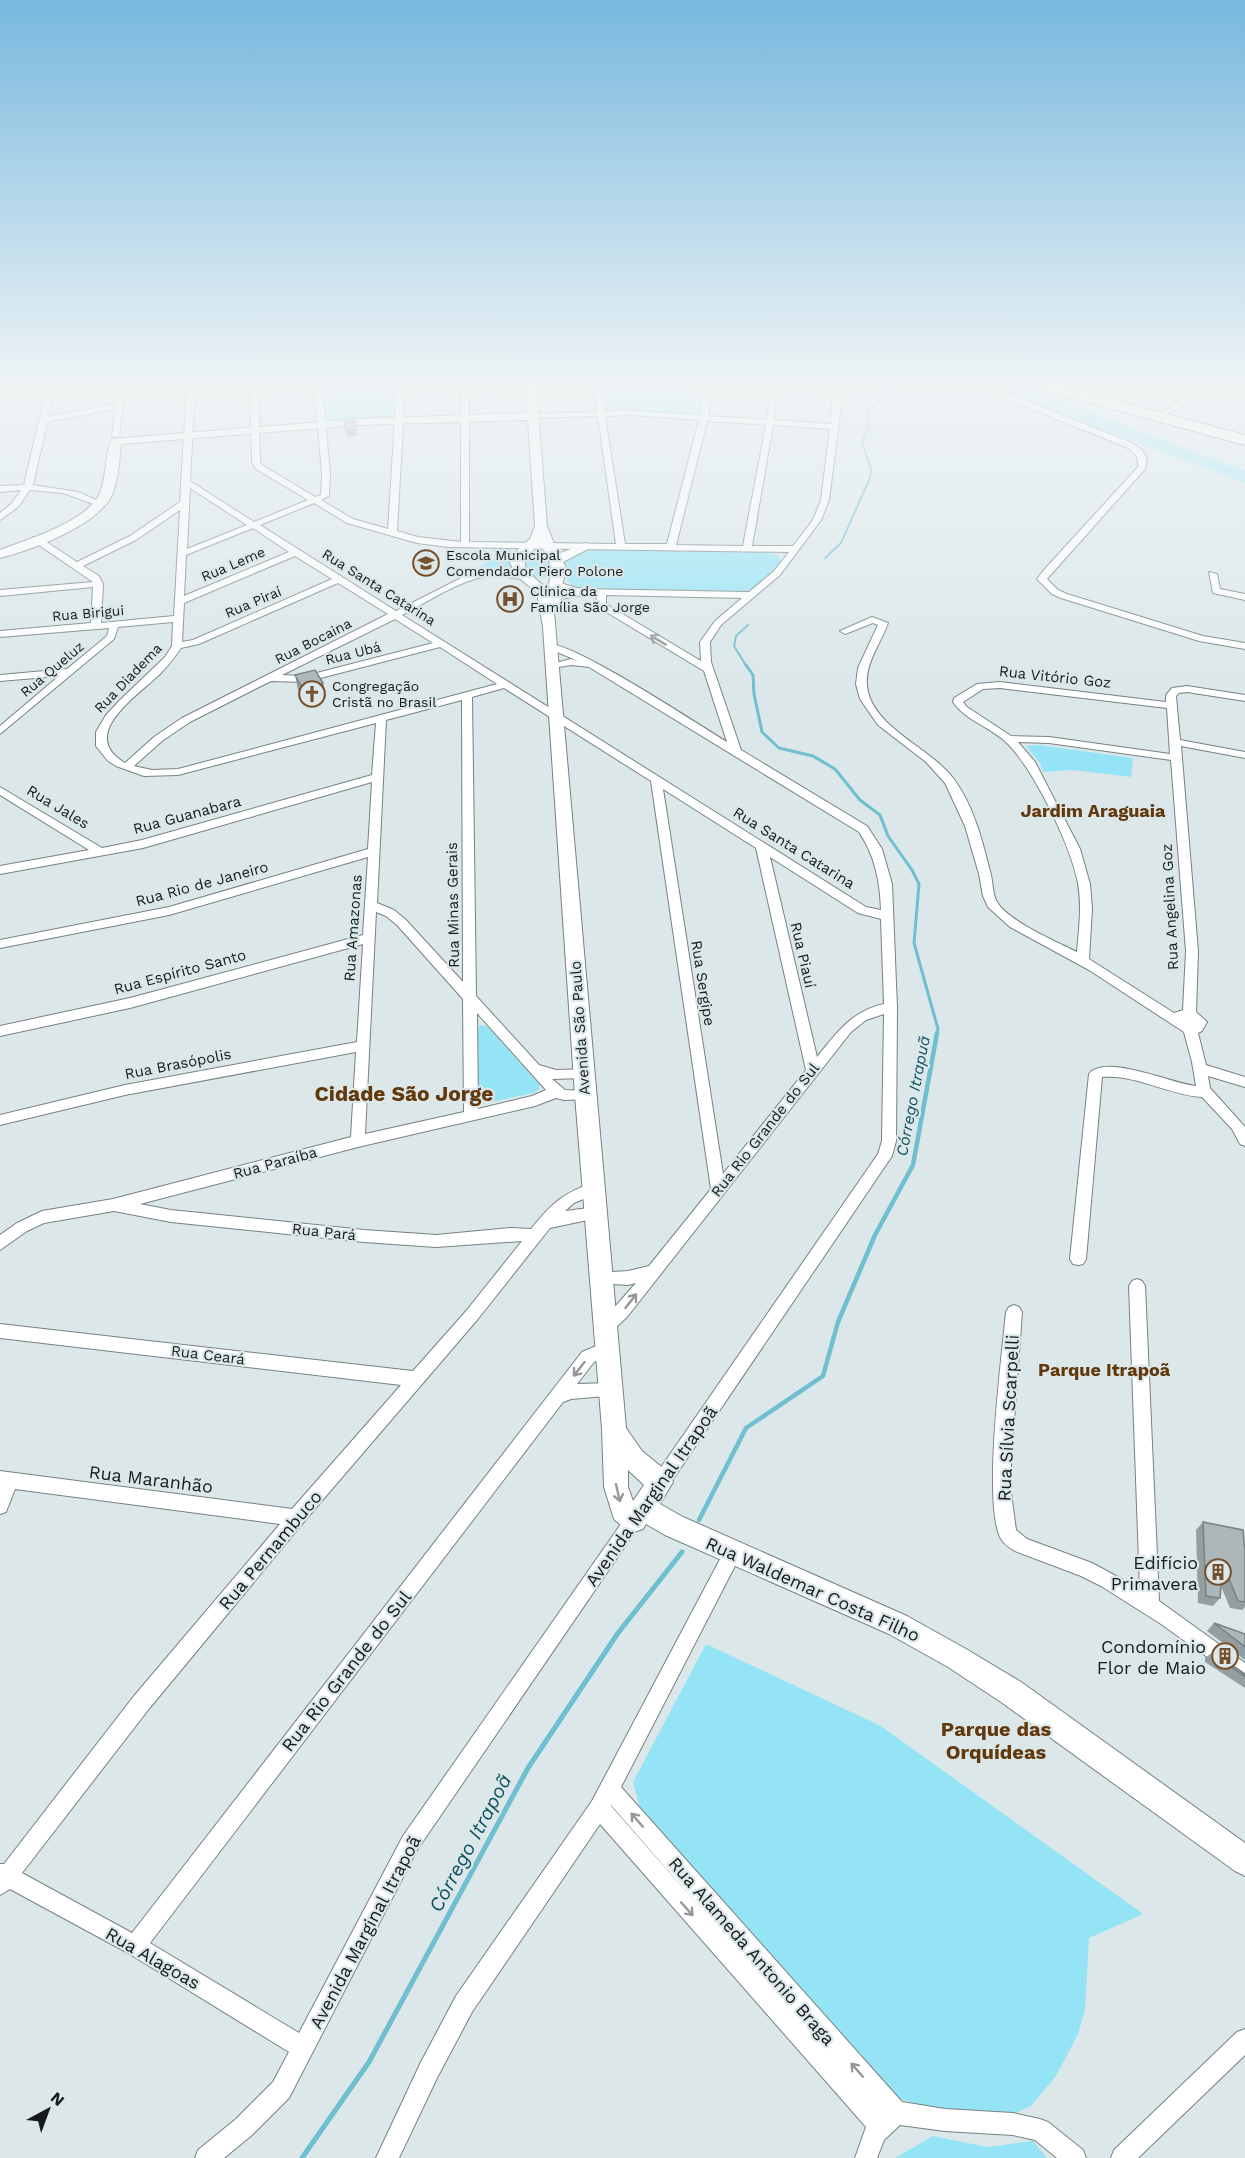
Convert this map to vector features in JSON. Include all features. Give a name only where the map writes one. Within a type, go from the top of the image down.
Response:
[{"type":"main road","points":[[0,554],[77,521],[99,503],[107,487]]},
{"type":"main road","points":[[539,487],[542,526],[548,546],[557,560],[586,547]]},
{"type":"main road","points":[[542,526],[536,540],[517,560],[518,567],[527,578],[553,591],[579,592]]},
{"type":"main road","name":"Avenida São Paulo","points":[[557,560],[559,572],[553,591],[550,627],[552,665],[583,1073],[607,1337],[614,1429],[613,1452],[617,1495],[624,1510],[638,1514]]},
{"type":"main road","name":"Avenida São Paulo","points":[[527,578],[543,592],[550,627]]},
{"type":"main road","name":"Avenida São Paulo","points":[[614,1429],[631,1459],[661,1482]]},
{"type":"main road","name":"Avenida Marginal Itrapoã","points":[[638,1514],[661,1482]]},
{"type":"main road","name":"Rua Waldemar Costa Filho","points":[[638,1514],[674,1526],[898,1625],[957,1658],[1011,1692],[1245,1861]]},
{"type":"street","points":[[0,489],[28,487],[62,489],[99,503]]},
{"type":"street","points":[[0,517],[15,505],[28,487]]},
{"type":"street","name":"Rua Diadema","points":[[186,487],[177,646],[170,660],[105,721],[101,730],[101,747],[106,755],[127,767],[152,774],[178,772],[505,685]]},
{"type":"street","name":"Rua Santa Catarina","points":[[192,487],[595,744],[862,910],[872,914],[887,915]]},
{"type":"street","points":[[291,487],[350,521],[417,540],[465,545],[794,549]]},
{"type":"street","points":[[182,554],[314,501],[326,494],[325,487]]},
{"type":"street","points":[[392,534],[395,487]]},
{"type":"street","points":[[465,487],[465,545]]},
{"type":"street","points":[[612,487],[621,547]]},
{"type":"street","points":[[671,548],[686,487]]},
{"type":"street","points":[[747,549],[758,487]]},
{"type":"street","points":[[736,752],[709,670],[704,649],[705,642],[718,623],[777,573],[817,520],[825,500],[827,487]]},
{"type":"street","points":[[1124,487],[1042,579],[1064,596],[1192,636],[1245,646]]},
{"type":"street","points":[[77,565],[122,544],[185,502],[210,498]]},
{"type":"street","points":[[159,521],[184,520]]},
{"type":"street","points":[[36,539],[91,574],[98,584],[96,626]]},
{"type":"street","name":"Rua Leme","points":[[180,600],[296,552]]},
{"type":"street","name":"Rua Bocaina","points":[[127,767],[158,739],[178,725],[478,574],[500,572],[527,578]]},
{"type":"street","points":[[1212,574],[1216,591],[1245,597]]},
{"type":"street","name":"Rua Piraí","points":[[177,646],[196,642],[339,579]]},
{"type":"street","points":[[0,592],[98,584]]},
{"type":"street","points":[[579,592],[752,595]]},
{"type":"street","points":[[601,592],[601,605],[709,670]]},
{"type":"street","name":"Rua Birigui","points":[[0,634],[178,619]]},
{"type":"street","points":[[845,631],[872,620],[883,623],[864,663],[862,685],[865,698],[873,713],[884,724],[933,762],[949,779],[973,835],[986,876],[988,895],[994,908],[1025,929],[1083,961],[1147,1001],[1185,1020]]},
{"type":"street","name":"Rua Queluz","points":[[2,727],[111,637],[114,624]]},
{"type":"street","name":"Rua Ubá","points":[[270,678],[305,679],[442,645]]},
{"type":"street","name":"Avenida Marginal Itrapoã","points":[[551,646],[578,656],[867,833],[876,849],[886,884],[891,1008],[889,1141],[885,1156],[661,1482]]},
{"type":"street","points":[[677,652],[690,653],[704,649]]},
{"type":"street","points":[[552,665],[576,663],[596,669]]},
{"type":"street","points":[[0,678],[69,672]]},
{"type":"street","name":"Rua Vitório Goz","points":[[1083,961],[1086,909],[1084,884],[1074,849],[1036,772],[1009,739],[963,709],[958,702],[961,695],[981,686],[1000,685],[1172,706]]},
{"type":"street","name":"Rua Angelina Goz","points":[[1204,1092],[1185,1020],[1192,951],[1172,706],[1173,692],[1187,689],[1245,698]]},
{"type":"street","points":[[524,697],[555,694]]},
{"type":"street","name":"Rua Minas Gerais","points":[[467,695],[471,1114]]},
{"type":"street","name":"Rua Amazonas","points":[[358,1141],[381,718]]},
{"type":"street","points":[[1009,739],[1049,740],[1178,758]]},
{"type":"street","points":[[559,747],[573,741],[595,744]]},
{"type":"street","points":[[1176,742],[1245,754]]},
{"type":"street","name":"Rua Guanabara","points":[[0,870],[151,842],[378,777]]},
{"type":"street","name":"Rua Sergipe","points":[[656,782],[718,1189]]},
{"type":"street","name":"Rua Jales","points":[[0,790],[100,852]]},
{"type":"street","name":"Rua Piauí","points":[[762,848],[813,1070]]},
{"type":"street","name":"Rua Rio de Janeiro","points":[[0,944],[178,909],[374,851]]},
{"type":"street","points":[[370,905],[390,913],[401,922],[556,1092],[564,1095],[585,1095]]},
{"type":"street","name":"Rua Espírito Santo","points":[[0,1031],[130,1003],[368,932],[386,922],[401,922]]},
{"type":"street","name":"Rua Rio Grande do Sul","points":[[135,1946],[588,1357],[607,1337],[622,1312],[653,1272],[846,1029],[860,1016],[870,1011],[891,1008]]},
{"type":"street","name":"Rua Brasópolis","points":[[0,1120],[125,1090],[363,1046]]},
{"type":"street","points":[[1199,1068],[1245,1082]]},
{"type":"street","points":[[535,1069],[556,1075],[583,1073]]},
{"type":"street","points":[[1078,1259],[1096,1074],[1105,1071],[1121,1073],[1180,1090],[1204,1092],[1237,1125],[1245,1140]]},
{"type":"street","name":"Rua Paraíba","points":[[0,1244],[22,1227],[42,1217],[113,1205],[358,1141],[535,1101],[556,1092]]},
{"type":"street","name":"Rua Pernambuco","points":[[2,1878],[141,1703],[416,1379],[554,1212],[568,1199],[595,1188]]},
{"type":"street","name":"Rua Pará","points":[[113,1205],[171,1216],[364,1236],[436,1241],[511,1234],[536,1236]]},
{"type":"street","points":[[548,1222],[570,1216],[597,1213]]},
{"type":"street","points":[[602,1278],[627,1278],[653,1272]]},
{"type":"street","points":[[1137,1286],[1150,1604]]},
{"type":"street","name":"Rua Sílvia Scarpelli","points":[[1014,1312],[1003,1477],[1004,1524],[1009,1537],[1023,1545],[1084,1568],[1150,1604],[1245,1675]]},
{"type":"street","name":"Rua Ceará","points":[[0,1331],[416,1379]]},
{"type":"street","points":[[557,1397],[571,1392],[611,1390]]},
{"type":"street","points":[[0,1506],[5,1479]]},
{"type":"street","name":"Rua Maranhão","points":[[5,1479],[296,1518]]},
{"type":"street","name":"Avenida Marginal Itrapoã","points":[[206,2158],[244,2127],[281,2090],[410,1843],[638,1514]]},
{"type":"street","points":[[387,2158],[464,2004],[599,1808],[733,1552]]},
{"type":"street","name":"Rua Alameda Antonio Braga","points":[[609,1788],[887,2120]]},
{"type":"street","name":"Rua Alameda Antonio Braga","points":[[599,1808],[887,2120]]},
{"type":"street","name":"Rua Alagoas","points":[[2,1878],[135,1946],[303,2048]]},
{"type":"street","points":[[1122,2158],[1245,2040]]},
{"type":"street","points":[[866,2158],[872,2139],[887,2120],[945,2120],[1013,2124],[1040,2130],[1075,2158]]},
{"type":"shaded area","points":[[493,549],[509,549],[515,552],[512,567],[475,572],[472,570],[500,556],[499,553],[492,551]]},
{"type":"shaded area","points":[[532,550],[545,551],[553,564],[553,574],[550,577],[534,577],[524,569],[523,556]]},
{"type":"shaded area","points":[[593,550],[772,553],[779,557],[781,563],[764,580],[743,592],[585,590],[570,584],[564,573],[563,561],[574,554]]},
{"type":"shaded area","points":[[1039,745],[1133,758],[1131,777],[1073,770],[1043,772],[1040,763],[1026,746]]},
{"type":"shaded area","points":[[480,1025],[487,1026],[539,1084],[539,1089],[534,1093],[480,1104],[478,1101],[477,1029]]},
{"type":"shaded area","points":[[706,1644],[881,1726],[1143,1914],[1089,1938],[1085,2010],[1078,2034],[1056,2076],[1031,2106],[1015,2113],[950,2113],[886,2095],[642,1815],[633,1782]]},
{"type":"shaded area","points":[[933,2136],[987,2147],[1033,2141],[1047,2158],[895,2158]]},
{"type":"building","points":[[315,670],[323,683],[302,688],[295,675]]},
{"type":"building","name":"Edifício Primavera","points":[[1203,1522],[1243,1530],[1245,1602],[1238,1601],[1223,1564],[1220,1598],[1206,1596]]},
{"type":"building","points":[[1214,1623],[1245,1634],[1245,1647]]},
{"type":"building","points":[[1213,1652],[1245,1674],[1245,1676],[1213,1655]]},
{"type":"waterway","name":"Córrego Itrapuã","points":[[825,558],[841,543],[866,487]]},
{"type":"waterway","name":"Córrego Itrapuã","points":[[747,667],[734,646],[736,636],[748,625]]},
{"type":"waterway","name":"Córrego Itrapuã","points":[[746,665],[753,675],[754,694],[762,732],[779,748],[813,756],[835,769],[860,800],[880,815],[888,836],[912,870],[919,884],[914,943],[938,1029],[937,1035]]},
{"type":"waterway","name":"Córrego Itrapuã","points":[[699,1520],[746,1428],[823,1376],[838,1322],[875,1235],[913,1165],[937,1033]]},
{"type":"waterway","name":"Córrego Itrapoã","points":[[302,2158],[369,2062],[528,1768],[618,1633],[682,1552]]},
{"type":"place","name":"Escola Municipal Comendador Piero Polone","points":[[426,563]]},
{"type":"place","name":"Clínica da Família São Jorge","points":[[510,599]]},
{"type":"place","name":"Congregação Cristã no Brasil","points":[[312,694]]},
{"type":"place","name":"Edifício Primavera","points":[[1218,1572]]},
{"type":"place","name":"Condomínio Flor de Maio","points":[[1225,1656]]},
{"type":"district","name":"Jardim Araguaia","points":[[1093,810]]},
{"type":"district","name":"Cidade São Jorge","points":[[404,1093]]},
{"type":"district","name":"Parque Itrapoã","points":[[1104,1369]]},
{"type":"district","name":"Parque das Orquídeas","points":[[996,1740]]}]
